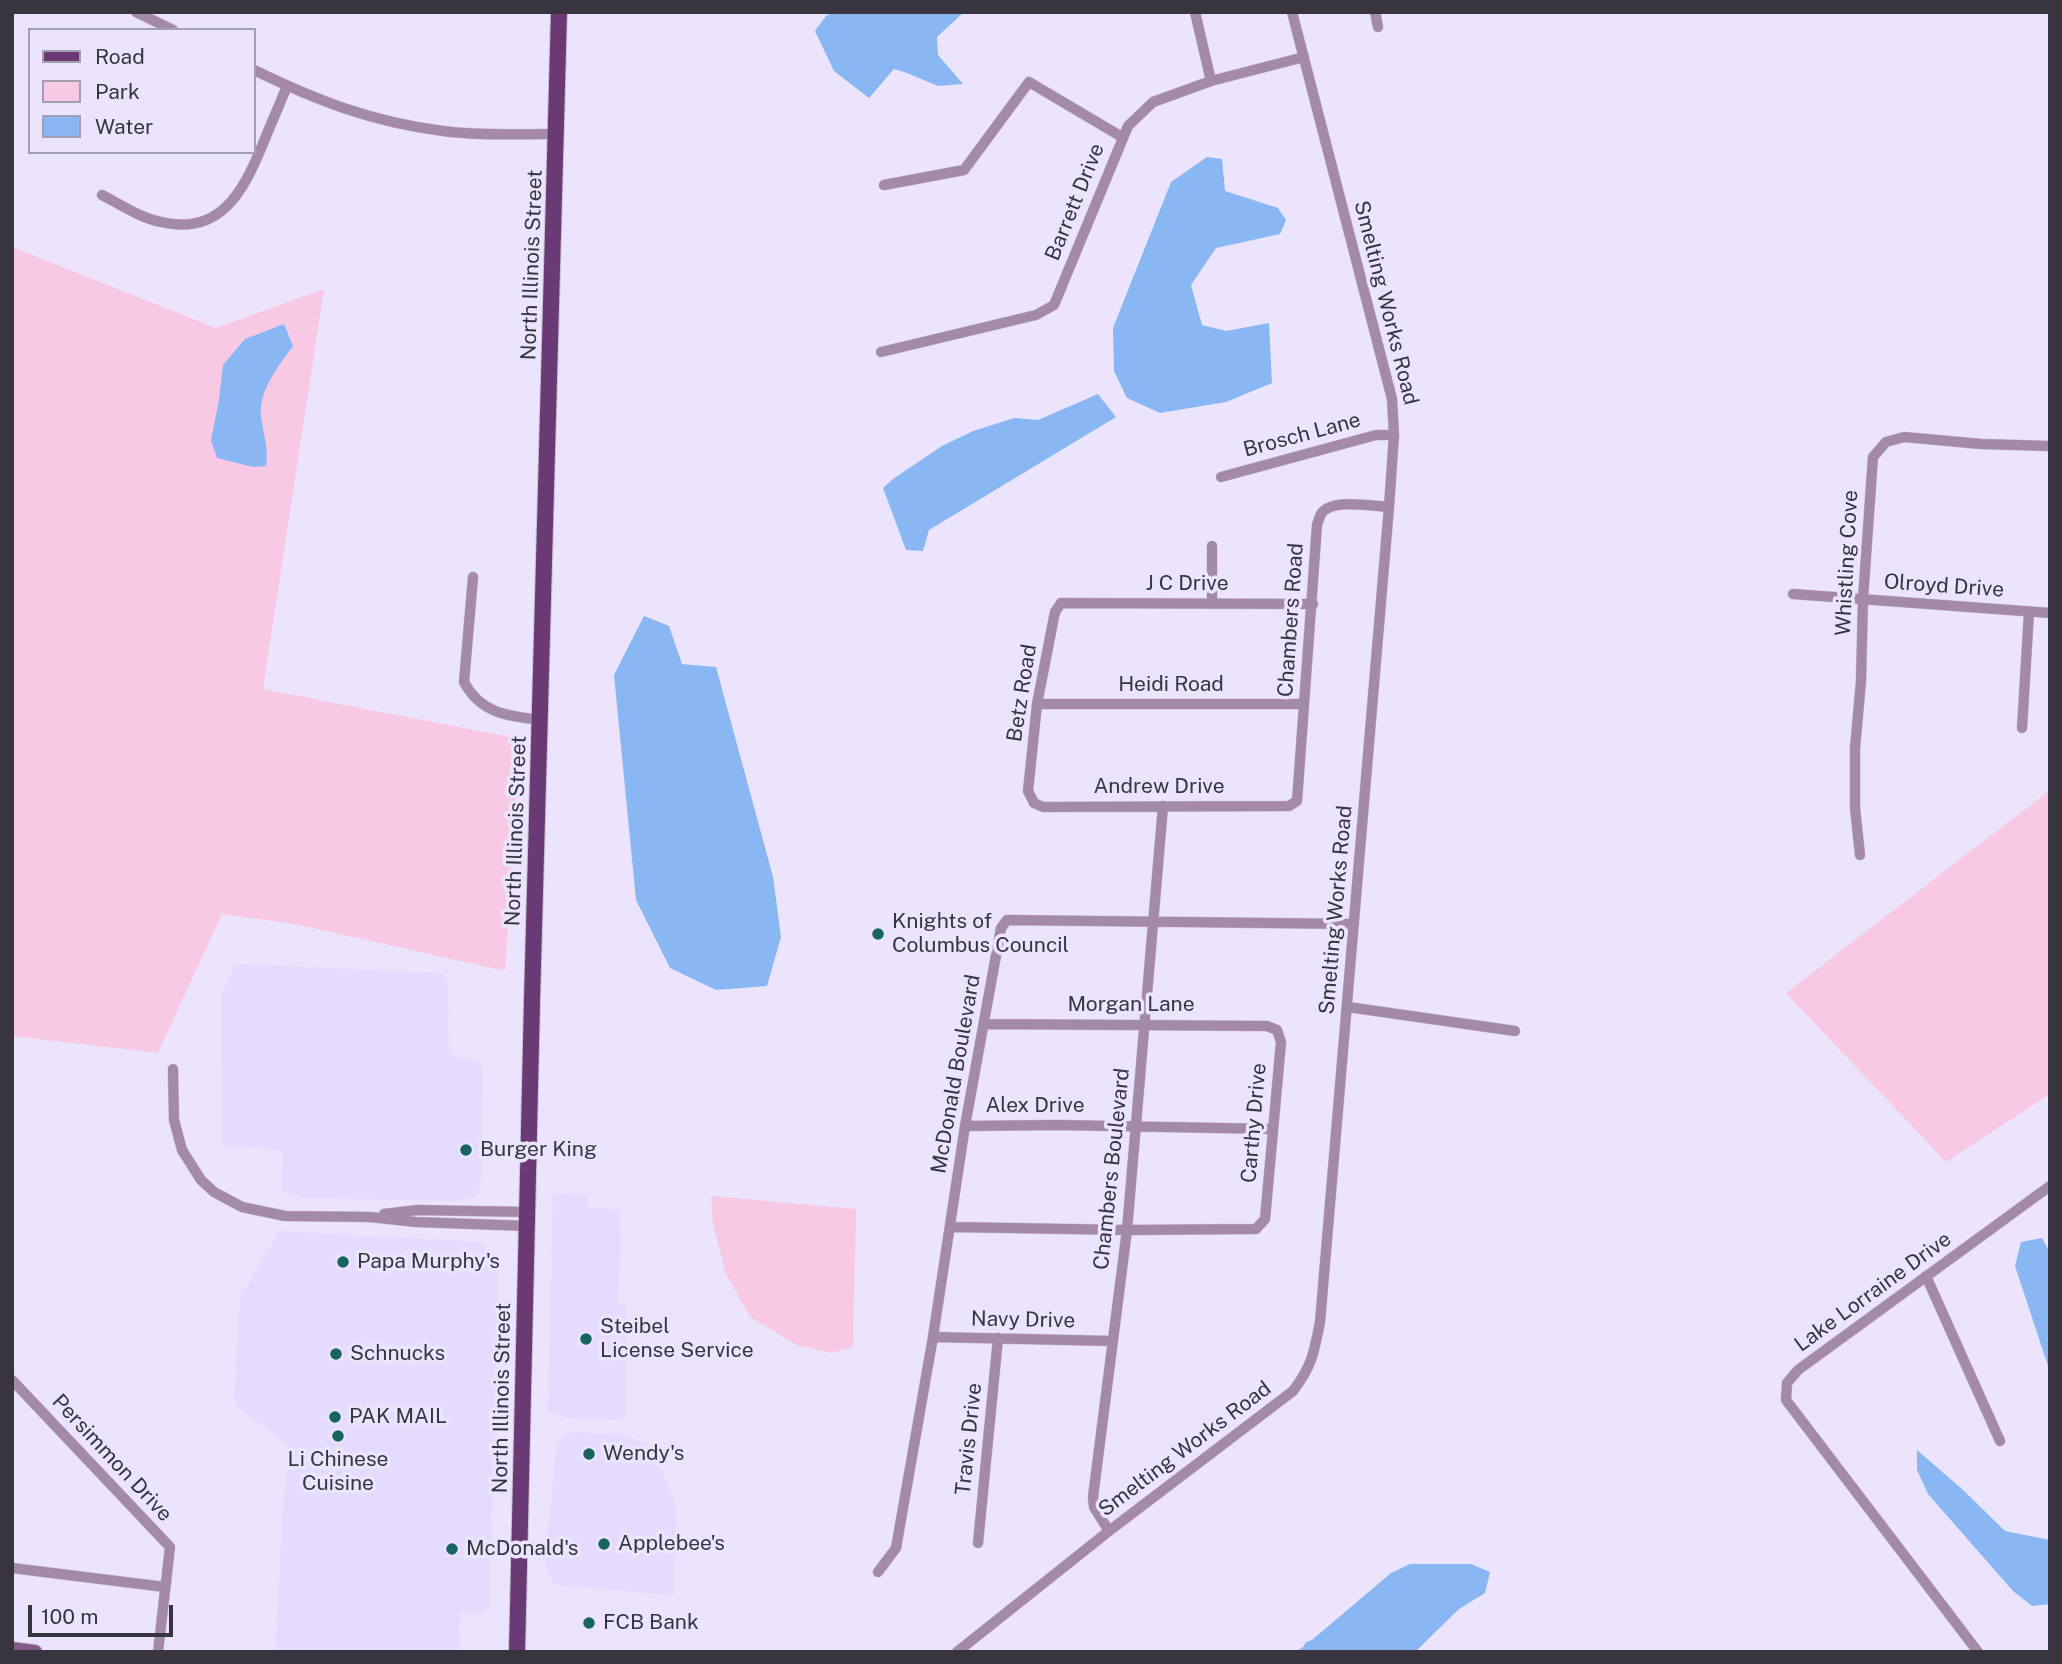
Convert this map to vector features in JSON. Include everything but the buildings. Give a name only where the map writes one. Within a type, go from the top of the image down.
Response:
[{"type":"main road","name":"North Illinois Street","points":[[517,1652],[531,1000],[559,12]]},
{"type":"street","points":[[136,12],[169,28]]},
{"type":"street","points":[[1195,12],[1211,81]]},
{"type":"street","name":"Smelting Works Road","points":[[957,1652],[1293,1391],[1307,1373],[1320,1322],[1389,507],[1394,416],[1388,380],[1292,12]]},
{"type":"street","points":[[1375,12],[1378,27]]},
{"type":"street","name":"Barrett Drive","points":[[881,352],[1036,315],[1054,305],[1128,126],[1153,102],[1211,81],[1304,57]]},
{"type":"street","points":[[256,70],[335,106],[396,124],[454,132],[556,134]]},
{"type":"street","points":[[884,185],[964,170],[1029,82],[1122,137]]},
{"type":"street","points":[[102,195],[159,222],[178,225],[199,221],[218,213],[231,203],[248,178],[287,86]]},
{"type":"street","name":"Brosch Lane","points":[[1220,477],[1376,435],[1394,435]]},
{"type":"street","name":"Whistling Cove","points":[[1860,855],[1854,808],[1855,748],[1873,457],[1885,442],[1904,438],[2050,446]]},
{"type":"street","name":"Chambers Road","points":[[1297,801],[1317,526],[1321,514],[1328,507],[1389,507]]},
{"type":"street","points":[[1212,546],[1212,604]]},
{"type":"street","points":[[474,577],[464,682],[471,695],[504,716],[541,720]]},
{"type":"street","name":"Olroyd Drive","points":[[1793,594],[2050,613]]},
{"type":"street","name":"J C Drive","points":[[1060,603],[1312,604]]},
{"type":"street","name":"Betz Road","points":[[1028,791],[1037,704],[1055,612],[1060,603]]},
{"type":"street","points":[[2022,728],[2029,612]]},
{"type":"street","name":"Heidi Road","points":[[1037,704],[1304,705]]},
{"type":"street","name":"Andrew Drive","points":[[1028,791],[1034,803],[1042,807],[1289,806],[1297,801]]},
{"type":"street","name":"Chambers Boulevard","points":[[1110,1531],[1094,1507],[1093,1497],[1127,1230],[1163,806]]},
{"type":"street","name":"McDonald Boulevard","points":[[878,1572],[896,1548],[933,1337],[965,1126],[1001,928],[1007,920],[1354,923]]},
{"type":"street","points":[[1348,1007],[1515,1031]]},
{"type":"street","name":"Morgan Lane","points":[[984,1024],[1266,1026],[1277,1030]]},
{"type":"street","name":"Carthy Drive","points":[[1127,1230],[1256,1229],[1265,1219],[1281,1042],[1277,1030]]},
{"type":"street","points":[[173,1069],[173,1103],[178,1138],[192,1167],[214,1192],[242,1208],[285,1216],[370,1217],[416,1222],[528,1219]]},
{"type":"street","name":"Alex Drive","points":[[965,1126],[1272,1129]]},
{"type":"street","name":"Lake Lorraine Drive","points":[[1978,1652],[1786,1400],[1787,1383],[1798,1370],[2050,1186]]},
{"type":"street","points":[[950,1227],[1127,1230]]},
{"type":"street","points":[[1926,1276],[2000,1441]]},
{"type":"street","name":"Navy Drive","points":[[933,1337],[1112,1341]]},
{"type":"street","name":"Travis Drive","points":[[978,1543],[999,1338]]},
{"type":"street","name":"Persimmon Drive","points":[[12,1380],[170,1547],[158,1652]]},
{"type":"street","points":[[12,1568],[165,1587]]},
{"type":"street","points":[[12,1649],[35,1652]]},
{"type":"shaded area","points":[[235,964],[442,973],[448,982],[449,1047],[452,1056],[470,1058],[481,1063],[481,1182],[478,1193],[456,1201],[302,1198],[282,1190],[283,1151],[222,1145],[221,995]]},
{"type":"shaded area","points":[[553,1193],[587,1196],[587,1207],[621,1210],[618,1304],[626,1305],[626,1412],[622,1420],[568,1418],[548,1412]]},
{"type":"shaded area","points":[[279,1231],[480,1242],[498,1262],[489,1608],[483,1614],[460,1613],[459,1652],[275,1652],[283,1508],[290,1449],[285,1442],[238,1408],[234,1400],[240,1297]]},
{"type":"shaded area","points":[[573,1432],[624,1435],[646,1444],[658,1461],[677,1507],[673,1595],[554,1585],[545,1566],[556,1448],[563,1435]]},
{"type":"green space","points":[[12,247],[216,328],[324,289],[263,689],[520,739],[505,971],[295,924],[222,914],[158,1053],[12,1036]]},
{"type":"green space","points":[[2050,790],[2050,1094],[1946,1162],[1786,993]]},
{"type":"green space","points":[[711,1196],[856,1209],[853,1347],[830,1353],[797,1345],[750,1317],[726,1274],[713,1225]]},
{"type":"water","points":[[833,12],[964,12],[937,37],[938,55],[963,84],[938,86],[894,69],[869,98],[834,71],[815,31],[826,16]]},
{"type":"water","points":[[1207,157],[1222,159],[1225,191],[1278,208],[1286,220],[1280,234],[1216,248],[1191,285],[1202,325],[1226,331],[1269,323],[1272,383],[1226,402],[1160,413],[1127,398],[1114,371],[1113,328],[1171,182]]},
{"type":"water","points":[[284,324],[293,346],[271,378],[261,407],[266,466],[253,467],[217,458],[211,440],[223,365],[245,339]]},
{"type":"water","points":[[1098,394],[1116,417],[929,530],[923,551],[906,550],[883,488],[893,479],[942,446],[973,431],[1014,418],[1038,420]]},
{"type":"water","points":[[644,616],[669,626],[682,664],[716,667],[773,877],[781,937],[767,986],[716,990],[670,968],[636,900],[614,675]]},
{"type":"water","points":[[2042,1238],[2050,1253],[2050,1372],[2015,1266],[2021,1242]]},
{"type":"water","points":[[1917,1450],[2005,1531],[2050,1540],[2050,1604],[2032,1606],[2013,1591],[1928,1494],[1917,1470]]},
{"type":"water","points":[[1410,1564],[1471,1564],[1490,1572],[1485,1593],[1459,1609],[1415,1652],[1295,1652],[1391,1573]]},
{"type":"place","name":"Knights of Columbus Council","points":[[878,934]]},
{"type":"place","name":"Burger King","points":[[466,1150]]},
{"type":"place","name":"Papa Murphy's","points":[[343,1262]]},
{"type":"place","name":"Steibel License Service","points":[[586,1339]]},
{"type":"place","name":"Schnucks","points":[[336,1354]]},
{"type":"place","name":"PAK MAIL","points":[[335,1417]]},
{"type":"place","name":"Li Chinese Cuisine","points":[[338,1436]]},
{"type":"place","name":"Wendy's","points":[[589,1454]]},
{"type":"place","name":"Applebee's","points":[[604,1544]]},
{"type":"place","name":"McDonald's","points":[[452,1549]]},
{"type":"place","name":"FCB Bank","points":[[589,1623]]}]
